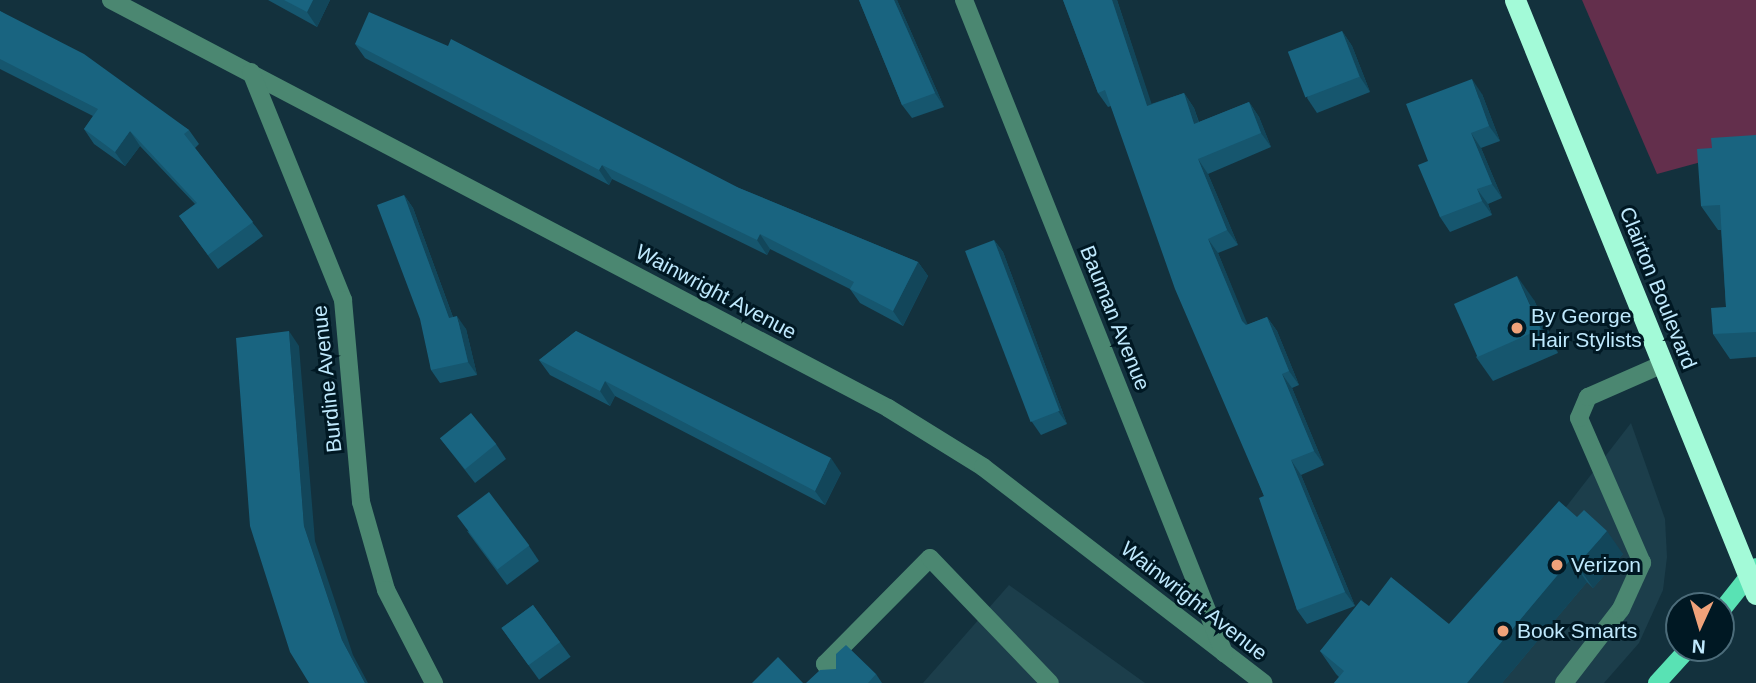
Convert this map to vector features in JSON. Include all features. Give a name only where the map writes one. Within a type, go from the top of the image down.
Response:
[{"type":"highway","name":"Clairton Boulevard","points":[[1515,0],[1754,579]]},
{"type":"main road","points":[[1735,597],[1754,579]]},
{"type":"main road","points":[[1657,683],[1676,662]]},
{"type":"street","name":"Wainwright Avenue","points":[[111,0],[888,408],[983,467],[1264,683]]},
{"type":"street","name":"Bauman Avenue","points":[[964,0],[1224,653]]},
{"type":"street","name":"Burdine Avenue","points":[[251,72],[343,300],[361,502],[386,590],[434,683]]},
{"type":"street","points":[[1564,683],[1621,609],[1642,563],[1579,418],[1588,397],[1663,364]]},
{"type":"street","points":[[842,682],[825,664],[930,558],[1050,683]]},
{"type":"shaded area","points":[[1582,0],[1756,0],[1756,147],[1657,174]]},
{"type":"shaded area","points":[[1631,423],[1665,519],[1667,557],[1663,590],[1639,643],[1604,683],[1430,683]]},
{"type":"shaded area","points":[[1009,585],[1145,683],[923,683]]},
{"type":"building","points":[[284,0],[313,0],[307,12]]},
{"type":"building","points":[[859,0],[894,0],[935,93],[902,105]]},
{"type":"building","points":[[1063,0],[1112,0],[1147,106],[1184,93],[1194,124],[1249,102],[1261,133],[1198,159],[1227,230],[1208,239],[1242,321],[1246,325],[1267,317],[1289,371],[1282,374],[1314,451],[1291,460],[1345,592],[1297,610],[1259,498],[1264,496],[1175,289],[1105,90],[1098,93]]},
{"type":"building","points":[[0,11],[84,54],[189,130],[184,134],[253,222],[208,255],[179,216],[197,203],[130,131],[115,152],[84,129],[98,109],[0,59]]},
{"type":"building","points":[[369,12],[448,46],[451,39],[739,188],[918,262],[893,311],[850,289],[854,282],[760,234],[757,240],[602,165],[599,170],[355,44]]},
{"type":"building","points":[[1342,31],[1360,77],[1305,98],[1288,52]]},
{"type":"building","points":[[1472,79],[1489,126],[1471,133],[1492,184],[1477,189],[1482,201],[1440,217],[1418,165],[1428,161],[1406,104]]},
{"type":"building","points":[[1756,135],[1756,332],[1713,334],[1711,308],[1726,307],[1720,205],[1701,206],[1697,149],[1712,148],[1711,138]]},
{"type":"building","points":[[404,195],[449,318],[457,316],[468,362],[431,370],[420,319],[377,205]]},
{"type":"building","points":[[994,240],[1060,411],[1031,422],[965,251]]},
{"type":"building","points":[[1517,276],[1541,329],[1478,357],[1454,304]]},
{"type":"building","points":[[289,331],[304,526],[342,640],[365,683],[309,683],[290,652],[250,526],[236,338]]},
{"type":"building","points":[[576,331],[831,458],[815,491],[605,381],[600,391],[539,360]]},
{"type":"building","points":[[471,413],[496,444],[465,469],[440,438]]},
{"type":"building","points":[[489,492],[529,546],[497,570],[457,516]]},
{"type":"building","points":[[1559,501],[1577,517],[1584,510],[1607,531],[1577,565],[1571,559],[1467,683],[1334,683],[1344,671],[1320,651],[1361,600],[1369,606],[1391,577],[1449,624]]},
{"type":"building","points":[[533,605],[560,642],[528,665],[501,628]]},
{"type":"building","points":[[846,645],[876,674],[868,683],[806,683],[820,670],[836,669],[836,654]]},
{"type":"building","points":[[778,657],[803,683],[752,683]]},
{"type":"place","name":"By George Hair Stylists","points":[[1517,328]]},
{"type":"place","name":"Verizon","points":[[1557,565]]},
{"type":"place","name":"Book Smarts","points":[[1503,631]]}]
